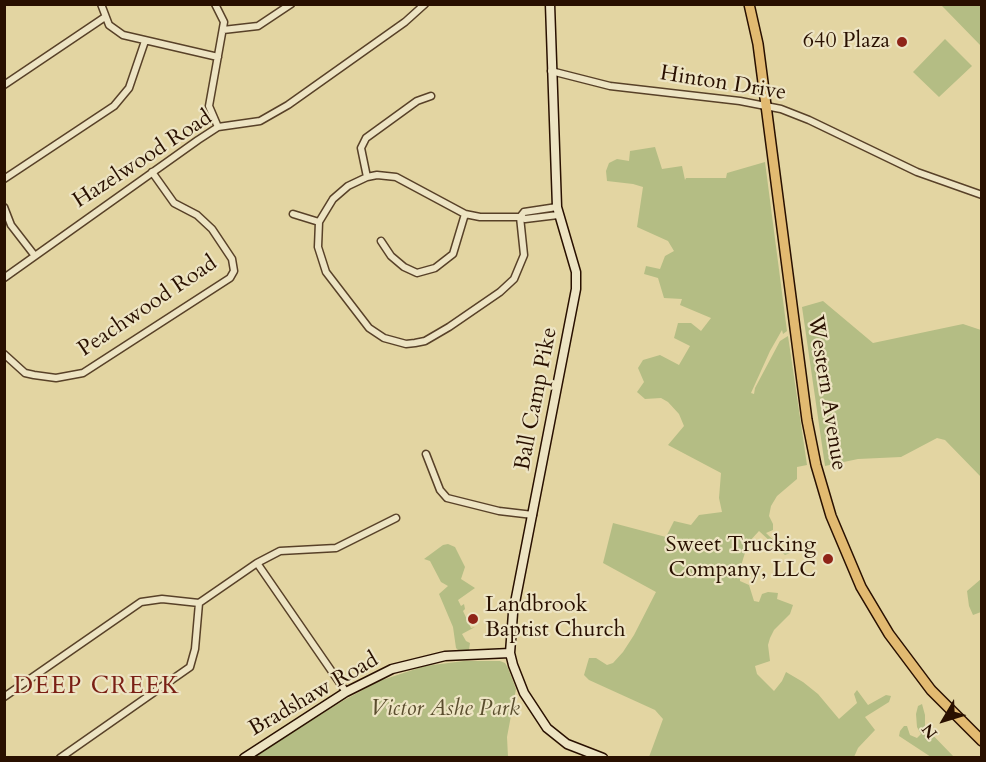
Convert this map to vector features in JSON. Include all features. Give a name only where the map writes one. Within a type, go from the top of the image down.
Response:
[{"type":"main road","name":"Western Avenue","points":[[749,4],[756,27],[807,420],[816,465],[831,516],[861,587],[889,634],[931,690],[981,741]]},
{"type":"street","points":[[101,4],[109,25],[123,35],[218,57]]},
{"type":"street","points":[[215,4],[224,22],[209,106],[218,127]]},
{"type":"street","points":[[223,30],[258,26],[291,4]]},
{"type":"street","name":"Hazelwood Road","points":[[4,278],[218,127],[260,121],[288,105],[405,22],[425,4]]},
{"type":"street","name":"Ball Camp Pike","points":[[550,4],[557,211],[576,272],[576,289],[513,613],[510,653],[524,693],[547,728],[567,744],[603,758]]},
{"type":"street","points":[[4,85],[105,17]]},
{"type":"street","points":[[4,178],[114,106],[129,88],[145,41]]},
{"type":"street","name":"Hinton Drive","points":[[551,71],[610,86],[766,106],[809,120],[916,172],[981,195]]},
{"type":"street","points":[[367,177],[361,148],[366,138],[417,101],[431,96]]},
{"type":"street","name":"Peachwood Road","points":[[4,354],[25,373],[45,378],[83,374],[224,282],[234,271],[232,259],[206,222],[174,202],[152,172]]},
{"type":"street","points":[[520,217],[480,218],[465,214],[396,177],[367,177],[340,192],[327,208],[319,222],[318,247],[326,272],[369,328],[384,338],[406,344],[425,341],[435,336],[500,292],[514,279],[524,255],[520,217],[524,212],[557,211]]},
{"type":"street","points":[[4,207],[11,225],[35,256]]},
{"type":"street","points":[[293,214],[319,222]]},
{"type":"street","points":[[381,241],[391,256],[404,267],[417,273],[435,268],[453,254],[465,214]]},
{"type":"street","points":[[426,454],[440,490],[447,498],[499,511],[533,515]]},
{"type":"street","points":[[4,697],[141,602],[162,599],[199,603],[257,563],[280,551],[336,548],[396,518]]},
{"type":"street","points":[[257,563],[346,692]]},
{"type":"street","points":[[60,758],[190,667],[195,649],[199,603]]},
{"type":"street","name":"Bradshaw Road","points":[[244,758],[346,692],[377,675],[419,661],[454,655],[510,653]]},
{"type":"green space","points":[[941,5],[981,5],[981,46],[945,9]]},
{"type":"green space","points":[[945,39],[972,66],[939,97],[913,72]]},
{"type":"green space","points":[[655,147],[662,169],[682,166],[685,180],[686,178],[726,178],[727,173],[765,162],[787,331],[783,334],[782,330],[751,393],[754,394],[780,341],[788,336],[807,465],[797,467],[797,479],[777,496],[771,506],[769,516],[773,530],[766,533],[785,551],[810,541],[811,545],[785,555],[759,531],[748,543],[740,569],[740,581],[749,585],[754,601],[759,602],[762,594],[768,592],[778,593],[777,599],[793,605],[790,614],[774,630],[770,638],[768,645],[770,661],[755,666],[757,674],[774,691],[786,672],[818,694],[839,719],[857,703],[854,694],[857,690],[868,705],[886,695],[891,696],[889,702],[865,717],[875,730],[858,748],[854,757],[649,757],[663,719],[655,710],[589,680],[584,675],[589,658],[596,658],[607,665],[613,663],[623,652],[656,592],[603,563],[613,523],[666,537],[674,521],[691,525],[699,515],[722,512],[719,498],[721,473],[668,445],[684,426],[679,414],[661,398],[645,399],[637,392],[644,382],[638,368],[643,360],[660,355],[679,365],[690,346],[674,338],[678,323],[691,323],[701,331],[711,318],[680,305],[682,299],[664,298],[658,278],[644,274],[646,266],[660,269],[665,256],[674,251],[668,241],[637,227],[643,187],[607,181],[606,171],[609,163],[617,159],[629,161],[630,151]]},
{"type":"green space","points":[[823,301],[873,343],[963,324],[981,330],[981,477],[945,440],[937,438],[901,457],[858,459],[825,466],[802,307]]},
{"type":"green space","points":[[448,544],[455,547],[465,567],[461,579],[475,588],[458,600],[461,606],[464,604],[463,611],[471,628],[475,627],[462,634],[470,643],[469,650],[456,648],[453,627],[439,594],[448,586],[441,582],[430,561],[424,559],[443,545]]},
{"type":"green space","points":[[981,579],[981,612],[973,615],[967,591]]},
{"type":"green space","name":"Victor Ashe Park","points":[[464,661],[500,661],[508,668],[516,689],[507,737],[508,757],[254,757],[339,703],[379,681],[425,666]]},
{"type":"green space","points":[[922,704],[925,727],[954,757],[931,757],[899,736],[904,726],[907,726],[910,735],[917,738],[921,734],[917,727],[916,714],[918,706]]},
{"type":"place","name":"640 Plaza","points":[[902,42]]},
{"type":"place","name":"Sweet Trucking Company, LLC","points":[[828,559]]},
{"type":"place","name":"Landbrook Baptist Church","points":[[473,619]]},
{"type":"district","name":"DEEP CREEK","points":[[97,687]]}]
